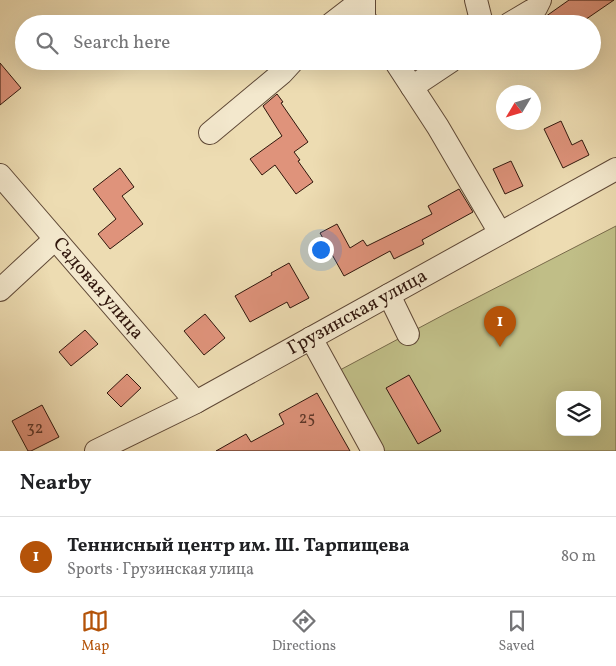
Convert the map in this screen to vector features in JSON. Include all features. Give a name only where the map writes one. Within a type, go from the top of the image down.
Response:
[{"type":"street","points":[[343,15],[363,0]]},
{"type":"street","points":[[363,0],[364,15]]},
{"type":"street","points":[[476,0],[480,15]]},
{"type":"street","points":[[524,15],[536,8],[540,0]]},
{"type":"street","points":[[210,133],[285,70]]},
{"type":"street","points":[[401,70],[438,127],[500,233]]},
{"type":"street","points":[[412,87],[438,70]]},
{"type":"street","name":"Грузинская улица","points":[[103,449],[196,402],[616,169]]},
{"type":"street","name":"Садовая улица","points":[[0,175],[196,402]]},
{"type":"street","points":[[0,290],[55,239]]},
{"type":"street","points":[[389,295],[408,334]]},
{"type":"street","points":[[311,338],[373,451]]},
{"type":"shaded area","points":[[616,226],[616,451],[382,451],[340,370]]},
{"type":"building","points":[[569,0],[614,0],[592,15],[548,15]]},
{"type":"building","points":[[0,63],[21,88],[0,105]]},
{"type":"building","points":[[277,94],[283,102],[281,103],[308,142],[294,152],[313,182],[296,194],[275,165],[262,175],[250,159],[282,136],[263,106]]},
{"type":"building","points":[[561,121],[572,145],[582,140],[589,155],[563,168],[544,129]]},
{"type":"building","points":[[511,161],[523,186],[505,194],[493,169]]},
{"type":"building","points":[[120,168],[134,187],[122,196],[143,224],[110,249],[98,234],[116,219],[93,189]]},
{"type":"building","points":[[459,189],[473,212],[422,240],[424,244],[394,259],[390,251],[344,276],[320,233],[337,224],[350,248],[363,240],[367,246],[432,214],[428,206]]},
{"type":"building","points":[[289,263],[309,298],[290,308],[287,302],[250,322],[235,296]]},
{"type":"building","points":[[205,314],[225,338],[204,355],[184,331]]},
{"type":"building","points":[[85,330],[98,344],[71,366],[59,352]]},
{"type":"building","points":[[127,374],[141,388],[121,407],[107,393]]},
{"type":"building","points":[[409,375],[441,431],[418,444],[386,388]]},
{"type":"building","points":[[317,393],[350,451],[216,451],[246,434],[251,442],[284,424],[279,414]]},
{"type":"building","points":[[42,405],[59,437],[28,451],[12,421]]},
{"type":"place","name":"Теннисный центр им. Ш. Тарпищева","points":[[500,347]]}]
